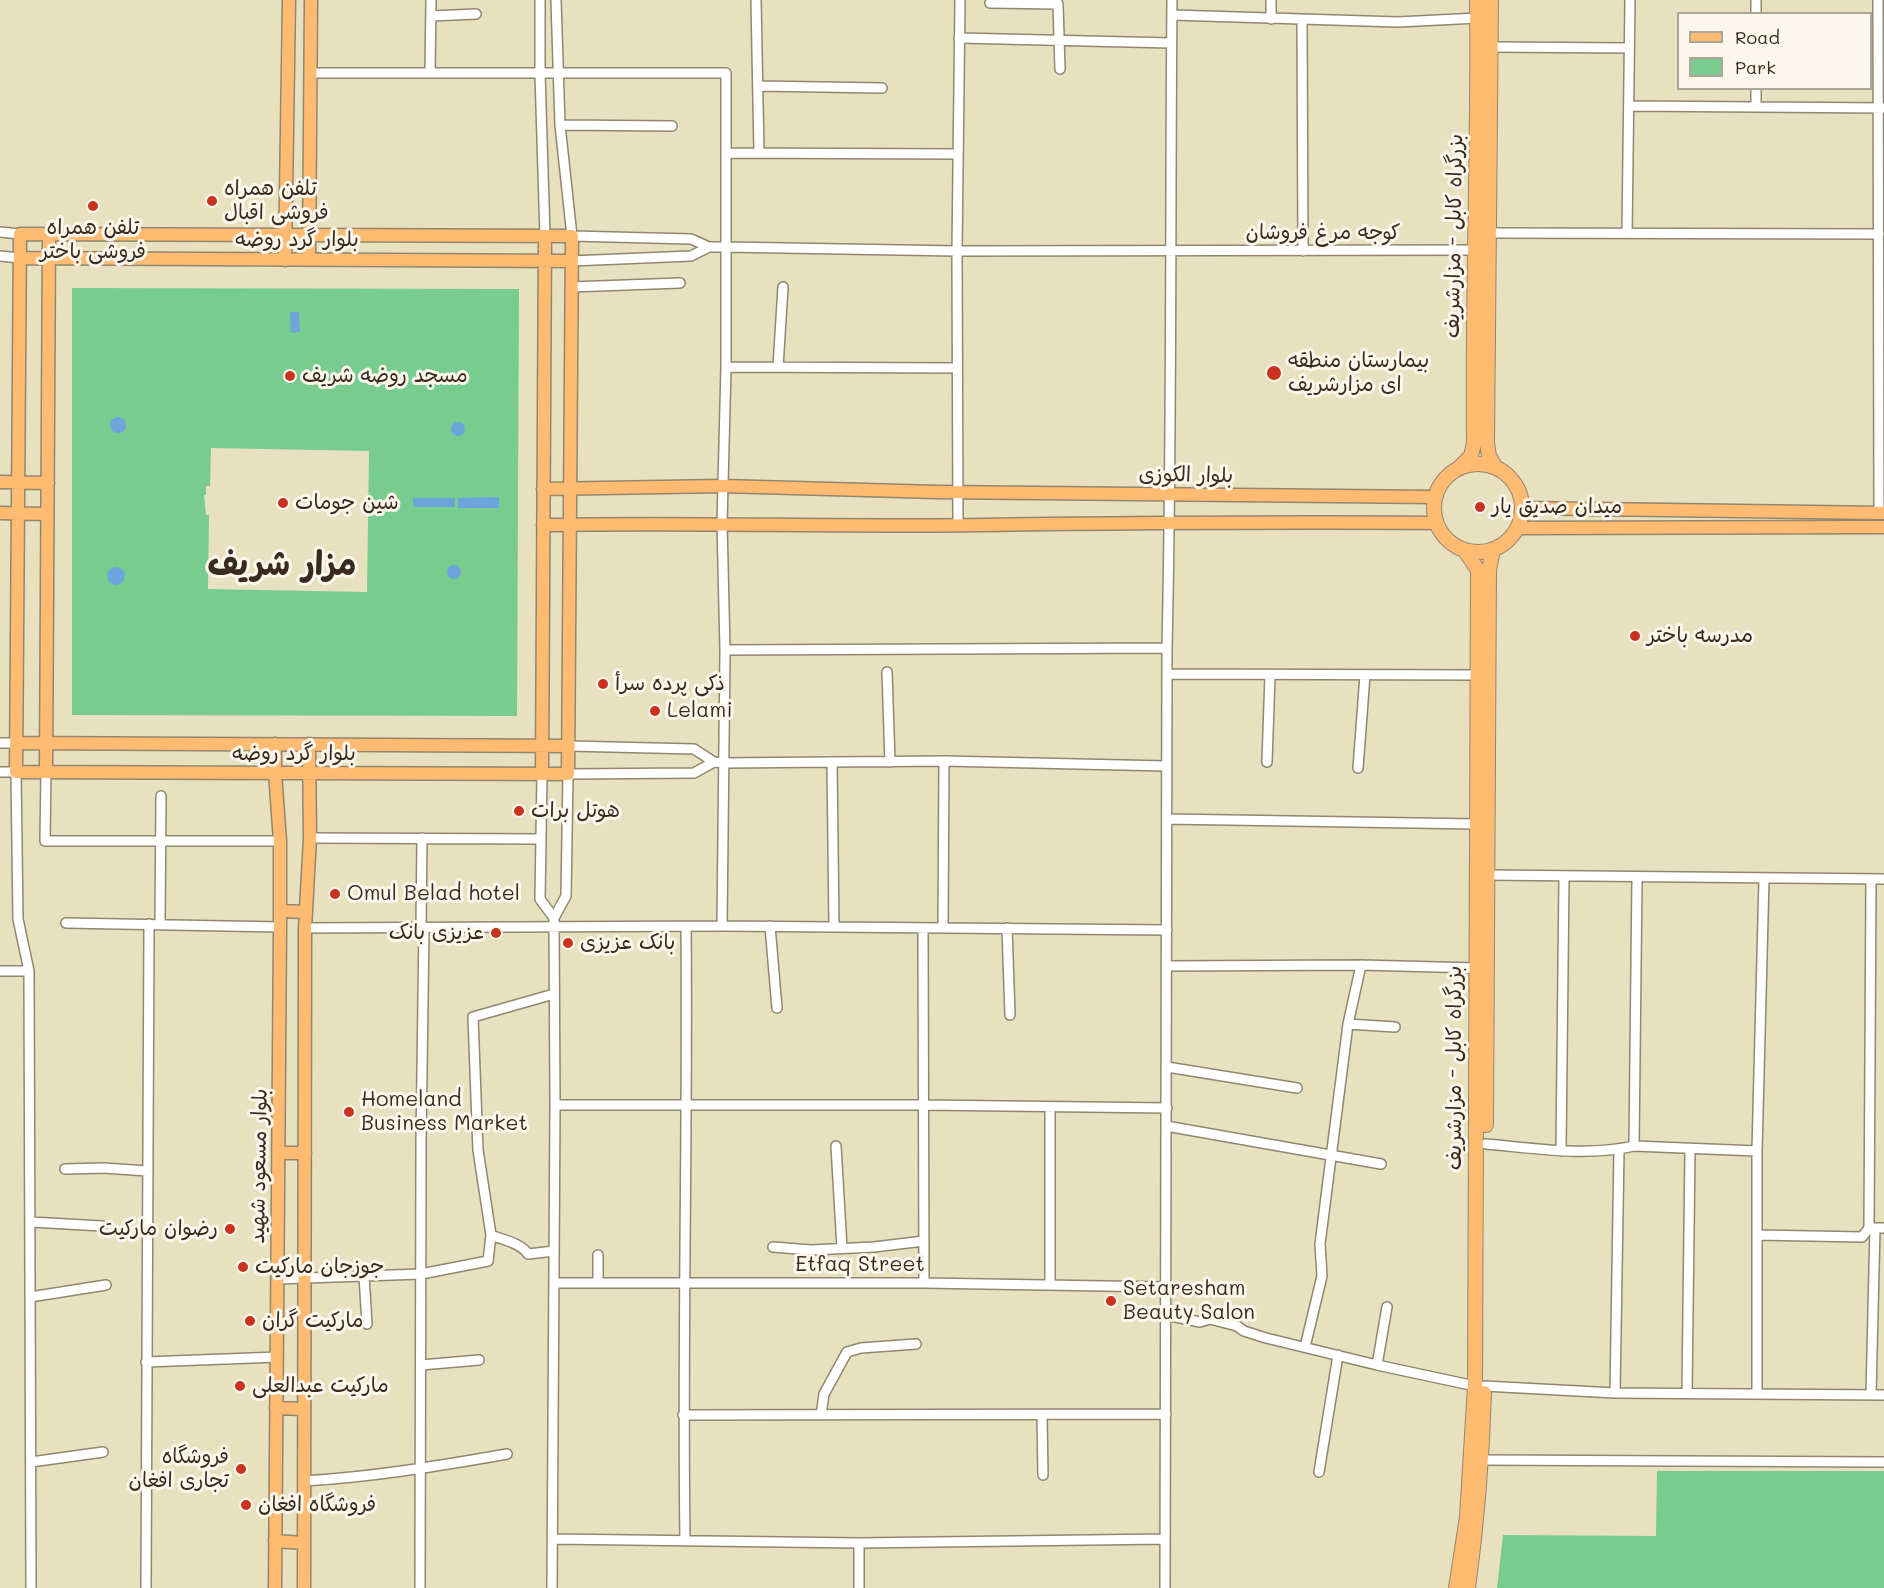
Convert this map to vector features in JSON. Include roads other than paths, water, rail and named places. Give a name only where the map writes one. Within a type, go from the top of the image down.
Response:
[{"type":"highway","name":"بزرگراه کابل - مزارشریف","points":[[1460,468],[1471,456],[1474,443],[1477,0]]},
{"type":"highway","name":"بزرگراه کابل - مزارشریف","points":[[1491,0],[1487,443],[1489,456],[1496,468]]},
{"type":"highway","points":[[1471,464],[1484,464],[1496,468],[1507,474],[1521,495],[1519,528],[1505,544],[1493,550],[1479,553],[1465,551],[1452,545],[1436,523],[1435,497],[1440,485],[1449,475],[1471,464]]},
{"type":"highway","name":"بزرگراه کابل - مزارشریف","points":[[1456,1588],[1467,1517],[1480,1386],[1486,1144],[1489,570],[1493,550]]},
{"type":"highway","name":"بزرگراه کابل - مزارشریف","points":[[1465,551],[1478,570],[1476,968],[1482,1460],[1478,1517],[1468,1588]]},
{"type":"main road","points":[[285,260],[289,0]]},
{"type":"main road","points":[[309,260],[311,0]]},
{"type":"main road","points":[[16,772],[20,234]]},
{"type":"main road","name":"بلوار گرد روضه","points":[[20,234],[572,236]]},
{"type":"main road","points":[[46,772],[49,234]]},
{"type":"main road","points":[[542,774],[545,236]]},
{"type":"main road","points":[[568,774],[572,236]]},
{"type":"main road","name":"بلوار گرد روضه","points":[[20,258],[572,261]]},
{"type":"main road","points":[[0,482],[48,483]]},
{"type":"main road","name":"بلوار الکوزی","points":[[543,489],[723,486],[936,492],[1435,497]]},
{"type":"main road","points":[[1522,508],[1882,513]]},
{"type":"main road","points":[[0,513],[47,514]]},
{"type":"main road","points":[[543,525],[1436,523]]},
{"type":"main road","points":[[1519,528],[1884,528]]},
{"type":"main road","name":"بلوار گرد روضه","points":[[16,743],[568,746]]},
{"type":"main road","name":"بلوار مسعود شهید","points":[[275,744],[280,841],[275,1588]]},
{"type":"main road","points":[[304,1588],[305,928],[310,838],[309,744]]},
{"type":"main road","name":"بلوار گرد روضه","points":[[16,772],[568,774]]},
{"type":"main road","points":[[280,911],[306,912]]},
{"type":"main road","points":[[279,1153],[305,1153]]},
{"type":"main road","points":[[276,1408],[304,1409]]},
{"type":"main road","points":[[275,1541],[304,1543]]},
{"type":"street","points":[[430,73],[431,0]]},
{"type":"street","points":[[540,0],[545,236]]},
{"type":"street","points":[[556,0],[560,125],[572,236],[691,239],[709,247]]},
{"type":"street","points":[[756,0],[759,153]]},
{"type":"street","points":[[958,524],[957,250],[960,0]]},
{"type":"street","points":[[1165,1588],[1167,648],[1171,494],[1172,0]]},
{"type":"street","points":[[1271,0],[1271,19]]},
{"type":"street","points":[[1628,233],[1630,0]]},
{"type":"street","points":[[1878,0],[1882,513]]},
{"type":"street","points":[[990,3],[1058,4],[1060,69]]},
{"type":"street","points":[[431,16],[476,14]]},
{"type":"street","points":[[1172,15],[1398,22],[1478,18]]},
{"type":"street","points":[[1302,20],[1303,251]]},
{"type":"street","points":[[959,38],[1171,43]]},
{"type":"street","points":[[1491,46],[1629,48]]},
{"type":"street","points":[[310,73],[726,73],[726,367],[722,523],[725,650],[718,763],[722,926]]},
{"type":"street","points":[[758,86],[882,88]]},
{"type":"street","points":[[1756,90],[1756,106]]},
{"type":"street","points":[[1629,106],[1880,108]]},
{"type":"street","points":[[560,125],[672,126]]},
{"type":"street","points":[[726,153],[958,154]]},
{"type":"street","points":[[0,232],[20,234]]},
{"type":"street","points":[[1489,233],[1879,234]]},
{"type":"street","points":[[572,261],[691,256],[709,247]]},
{"type":"street","name":"كوجه مرغ فروشان","points":[[709,247],[957,250],[1476,250]]},
{"type":"street","points":[[0,256],[20,258]]},
{"type":"street","points":[[571,287],[680,283]]},
{"type":"street","points":[[778,367],[783,287]]},
{"type":"street","points":[[726,367],[957,368]]},
{"type":"street","points":[[725,650],[1167,648]]},
{"type":"street","points":[[887,672],[890,762]]},
{"type":"street","points":[[1167,674],[1478,675]]},
{"type":"street","points":[[1267,762],[1270,675]]},
{"type":"street","points":[[1358,768],[1365,675]]},
{"type":"street","points":[[0,743],[16,743]]},
{"type":"street","points":[[568,746],[694,749],[718,763]]},
{"type":"street","points":[[552,1588],[554,922],[566,896],[568,774],[694,773],[718,763],[944,761],[1167,766]]},
{"type":"street","points":[[943,928],[944,761]]},
{"type":"street","points":[[832,762],[834,927]]},
{"type":"street","points":[[0,772],[16,772],[18,919],[28,971],[31,1588]]},
{"type":"street","points":[[46,772],[45,841],[280,841]]},
{"type":"street","points":[[542,774],[540,899],[554,922]]},
{"type":"street","points":[[160,924],[161,796]]},
{"type":"street","points":[[1167,819],[1476,824]]},
{"type":"street","points":[[310,838],[541,839]]},
{"type":"street","points":[[420,1588],[422,838]]},
{"type":"street","points":[[1487,875],[1884,879]]},
{"type":"street","points":[[1561,1151],[1564,877]]},
{"type":"street","points":[[1634,1146],[1637,878]]},
{"type":"street","points":[[1757,1394],[1757,1151],[1764,879]]},
{"type":"street","points":[[1871,879],[1876,1228],[1871,1395]]},
{"type":"street","points":[[305,928],[422,927],[554,922],[686,926],[1167,930]]},
{"type":"street","points":[[66,924],[280,927]]},
{"type":"street","points":[[146,1588],[149,924]]},
{"type":"street","points":[[686,926],[687,1106],[683,1415],[686,1540]]},
{"type":"street","points":[[770,926],[777,1008]]},
{"type":"street","points":[[923,928],[924,1283]]},
{"type":"street","points":[[1007,928],[1010,1015]]},
{"type":"street","points":[[1167,966],[1361,965],[1476,968]]},
{"type":"street","points":[[1305,1347],[1322,1276],[1320,1244],[1348,1024],[1361,965]]},
{"type":"street","points":[[0,971],[28,971]]},
{"type":"street","points":[[277,1279],[421,1274],[488,1261],[491,1235],[478,1150],[473,1017],[554,994]]},
{"type":"street","points":[[1348,1024],[1395,1027]]},
{"type":"street","points":[[1167,1067],[1297,1088]]},
{"type":"street","points":[[555,1105],[923,1105],[1167,1108]]},
{"type":"street","points":[[1050,1107],[1050,1285]]},
{"type":"street","points":[[1166,1126],[1381,1164]]},
{"type":"street","points":[[1486,1144],[1561,1151],[1619,1150],[1634,1146],[1757,1151]]},
{"type":"street","points":[[837,1146],[842,1248]]},
{"type":"street","points":[[1686,1393],[1690,1149]]},
{"type":"street","points":[[1615,1393],[1619,1150]]},
{"type":"street","points":[[65,1169],[104,1168],[147,1171]]},
{"type":"street","points":[[31,1222],[102,1226]]},
{"type":"street","points":[[1757,1235],[1862,1237],[1876,1228]]},
{"type":"street","points":[[491,1235],[518,1245],[528,1254],[554,1251]]},
{"type":"street","points":[[773,1247],[810,1250],[874,1247],[924,1241]]},
{"type":"street","points":[[598,1256],[598,1282]]},
{"type":"street","points":[[364,1276],[367,1324]]},
{"type":"street","name":"Etfaq Street","points":[[554,1282],[924,1283],[1165,1287]]},
{"type":"street","points":[[30,1297],[106,1285]]},
{"type":"street","points":[[1377,1365],[1387,1307]]},
{"type":"street","points":[[1166,1315],[1200,1322],[1210,1319],[1237,1326],[1244,1331],[1266,1338],[1377,1365],[1480,1386],[1615,1393],[1884,1395]]},
{"type":"street","points":[[821,1415],[824,1394],[847,1352],[861,1348],[915,1344]]},
{"type":"street","points":[[1319,1472],[1338,1354]]},
{"type":"street","points":[[146,1362],[278,1357]]},
{"type":"street","points":[[421,1365],[479,1360]]},
{"type":"street","points":[[1042,1414],[1043,1475]]},
{"type":"street","points":[[683,1415],[1166,1414]]},
{"type":"street","points":[[31,1462],[103,1452]]},
{"type":"street","points":[[304,1480],[355,1478],[507,1454]]},
{"type":"street","points":[[1482,1460],[1884,1462]]},
{"type":"street","points":[[553,1539],[859,1543],[1165,1539]]},
{"type":"street","points":[[859,1543],[859,1588]]},
{"type":"water","points":[[290,312],[299,312],[300,332],[291,333]]},
{"type":"water","points":[[115,417],[121,417],[126,425],[124,431],[115,433],[110,428],[110,422]]},
{"type":"water","points":[[455,422],[461,422],[465,429],[461,436],[455,436],[451,432],[451,426]]},
{"type":"water","points":[[499,497],[499,508],[458,508],[458,498]]},
{"type":"water","points":[[413,498],[455,498],[455,507],[413,507]]},
{"type":"water","points":[[451,565],[457,565],[461,572],[457,579],[451,579],[447,575],[447,569]]},
{"type":"water","points":[[116,567],[122,570],[125,576],[122,582],[116,585],[110,582],[107,576],[110,570]]},
{"type":"place","name":"تلفن همراه فروشی اقبال","points":[[212,201]]},
{"type":"place","name":"تلفن همراه فروشی باختر","points":[[93,206]]},
{"type":"place","name":"بیمارستان منطقه ای مزارشریف","points":[[1274,373]]},
{"type":"place","name":"مسجد روضه شریف","points":[[290,376]]},
{"type":"place","name":"شین جومات","points":[[283,503]]},
{"type":"place","name":"میدان صدیق یار","points":[[1480,507]]},
{"type":"place","name":"مدرسه باختر","points":[[1635,636]]},
{"type":"place","name":"ذکی پرده سرأ","points":[[603,684]]},
{"type":"place","name":"Lelami","points":[[655,711]]},
{"type":"place","name":"هوتل برات","points":[[519,811]]},
{"type":"place","name":"Omul Belad hotel","points":[[335,894]]},
{"type":"place","name":"عزیزی بانک","points":[[496,933]]},
{"type":"place","name":"بانک عزیزی","points":[[568,943]]},
{"type":"place","name":"Homeland Business Market","points":[[349,1112]]},
{"type":"place","name":"رضوان مارکیت","points":[[230,1229]]},
{"type":"place","name":"جوزجان مارکیت","points":[[243,1267]]},
{"type":"place","name":"Setaresham Beauty Salon","points":[[1111,1301]]},
{"type":"place","name":"مارکیت گران","points":[[250,1321]]},
{"type":"place","name":"مارکیت عبدالعلی","points":[[240,1386]]},
{"type":"place","name":"فروشگاه تجاری افغان","points":[[241,1469]]},
{"type":"place","name":"فروشگاه افغان","points":[[246,1505]]},
{"type":"district","name":"مزار شريف","points":[[282,565]]}]
